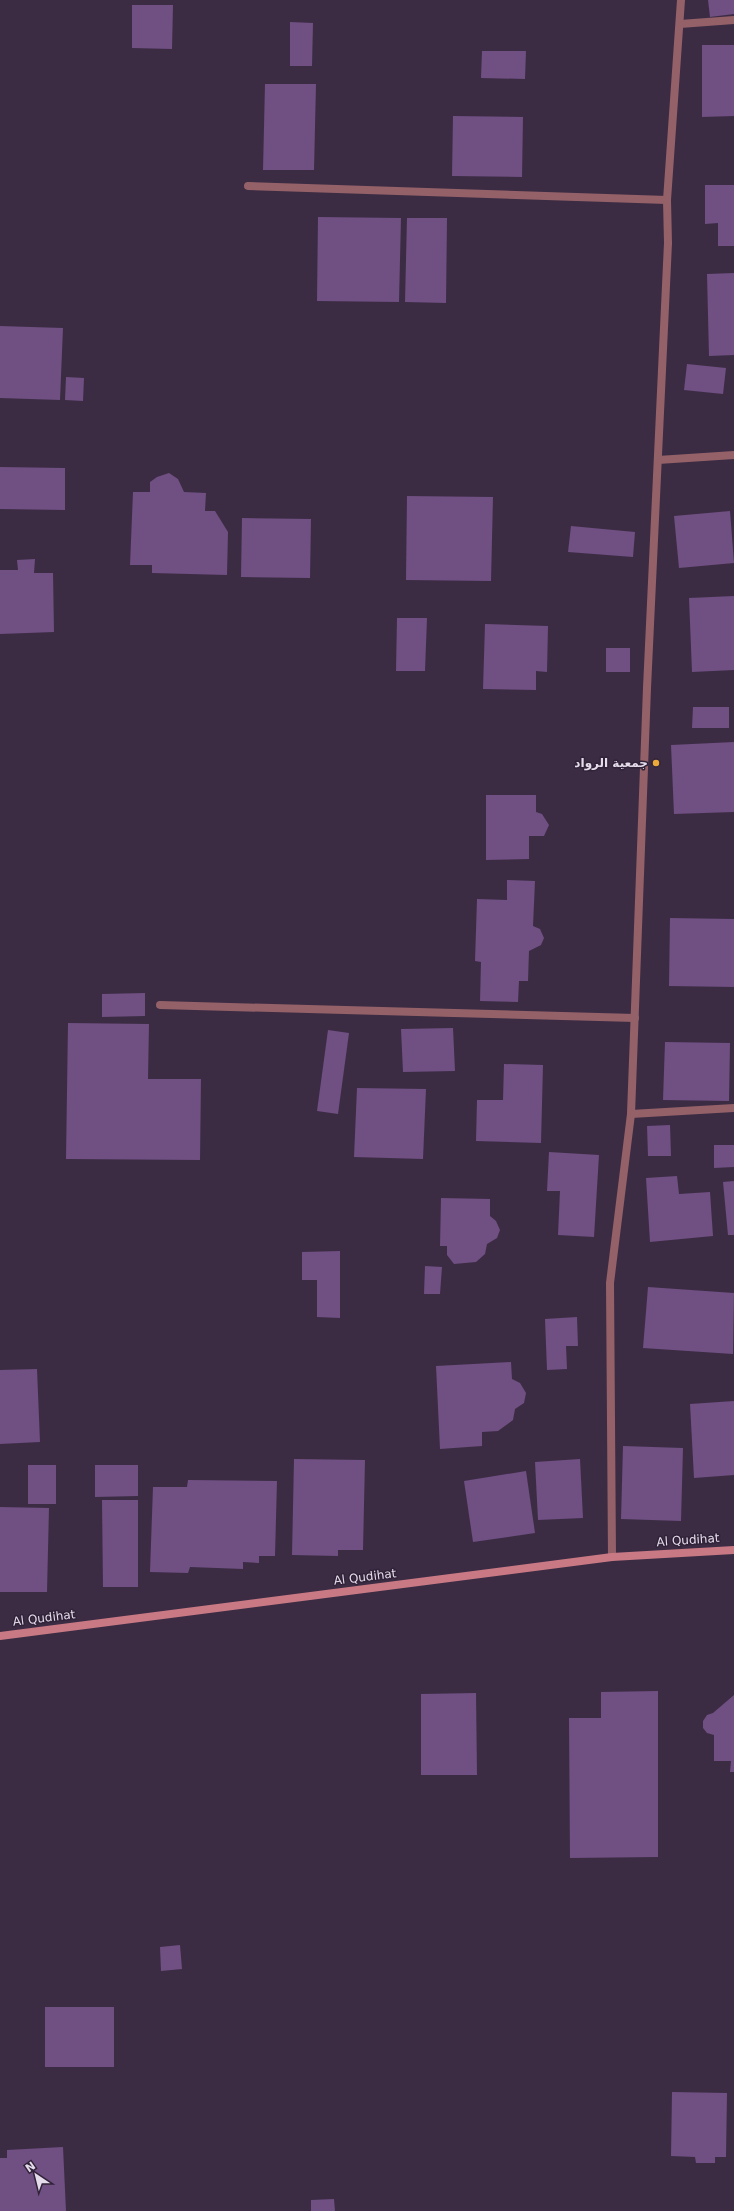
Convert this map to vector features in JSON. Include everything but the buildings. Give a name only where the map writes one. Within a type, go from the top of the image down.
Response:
[{"type":"street","name":"Al Qudihat","points":[[0,1636],[612,1557],[734,1550]]},
{"type":"lane","points":[[612,1557],[610,1283],[631,1114],[638,885],[668,243],[667,200],[681,0]]},
{"type":"lane","points":[[680,24],[734,20]]},
{"type":"lane","points":[[248,186],[667,200]]},
{"type":"lane","points":[[658,460],[734,455]]},
{"type":"lane","points":[[160,1005],[635,1018]]},
{"type":"lane","points":[[631,1114],[734,1108]]},
{"type":"place","name":"جمعية الرواد","points":[[656,763]]}]
